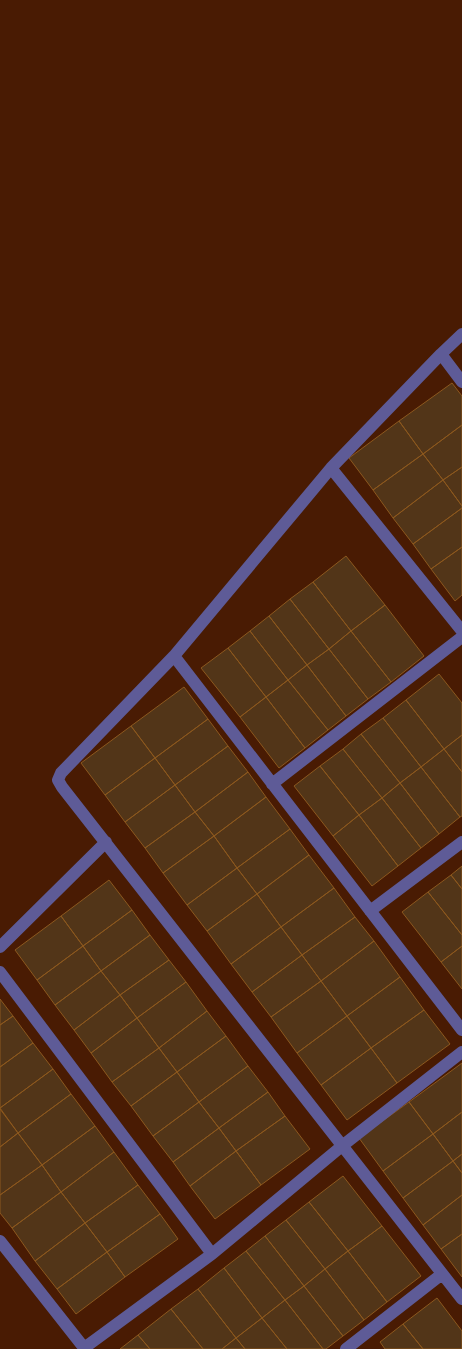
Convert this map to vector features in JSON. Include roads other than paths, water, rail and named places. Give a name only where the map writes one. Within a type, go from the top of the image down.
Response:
[{"type":"street","points":[[462,334],[440,354],[331,468],[174,656],[61,772],[58,780],[462,1299]]},
{"type":"street","points":[[440,354],[462,382]]},
{"type":"street","points":[[331,468],[462,631]]},
{"type":"street","points":[[272,784],[462,637]]},
{"type":"street","points":[[174,656],[462,1030]]},
{"type":"street","points":[[0,947],[106,842]]},
{"type":"street","points":[[370,911],[462,842]]},
{"type":"street","points":[[0,972],[212,1254]]},
{"type":"street","points":[[0,1241],[85,1349],[212,1254],[342,1146],[462,1052]]},
{"type":"street","points":[[346,1349],[442,1274]]}]
